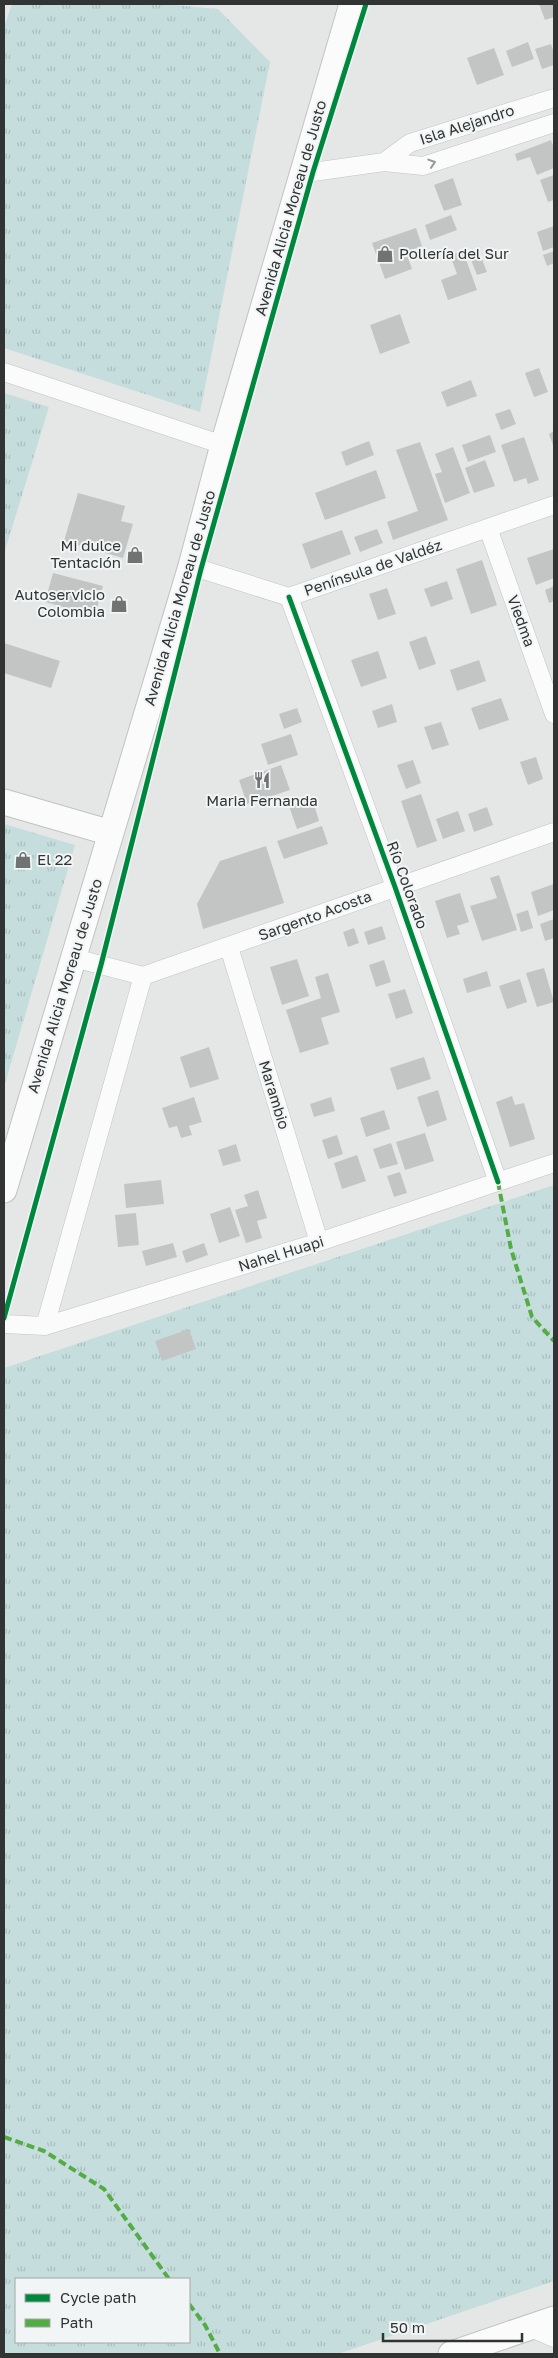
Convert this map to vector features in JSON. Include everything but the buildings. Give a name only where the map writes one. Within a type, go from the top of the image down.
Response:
[{"type":"main road","name":"Avenida Alicia Moreau de Justo","points":[[4,1190],[191,566],[223,445],[298,182],[352,4]]},
{"type":"main road","points":[[4,802],[111,833]]},
{"type":"main road","points":[[451,2354],[554,2319]]},
{"type":"street","name":"Isla Alejandro","points":[[384,162],[410,143],[554,98]]},
{"type":"street","name":"Isla Alejandro","points":[[298,182],[314,172],[384,162],[423,166],[554,123]]},
{"type":"street","points":[[4,372],[223,445]]},
{"type":"street","name":"Península de Valdéz","points":[[191,566],[289,597],[554,505]]},
{"type":"street","name":"Viedma","points":[[488,528],[554,714]]},
{"type":"street","name":"Río Colorado","points":[[289,597],[395,887],[498,1182]]},
{"type":"street","name":"Sargento Acosta","points":[[143,976],[554,832]]},
{"type":"street","name":"Marambio","points":[[229,947],[319,1242]]},
{"type":"street","points":[[45,1326],[143,976],[74,958]]},
{"type":"street","name":"Nahel Huapi","points":[[4,1324],[45,1326],[319,1242],[554,1162]]},
{"type":"street","points":[[529,2328],[554,2338]]},
{"type":"green space","points":[[12,4],[163,4],[218,9],[270,62],[200,412],[4,348],[4,27]]},
{"type":"green space","points":[[4,393],[49,407],[4,554]]},
{"type":"green space","points":[[4,824],[75,845],[4,1087]]},
{"type":"green space","points":[[554,1185],[554,2281],[338,2354],[4,2354],[4,1368]]},
{"type":"marked path","points":[[498,1182],[511,1249],[532,1317],[554,1341]]},
{"type":"marked path","points":[[4,2137],[44,2151],[104,2189],[168,2278]]},
{"type":"marked path","points":[[190,2305],[205,2325],[220,2354]]},
{"type":"cycle path","points":[[4,1318],[101,965],[201,569],[313,172],[366,4]]},
{"type":"cycle path","points":[[289,597],[395,887],[498,1182]]},
{"type":"place","name":"Pollería del Sur","points":[[385,254]]},
{"type":"place","name":"Mi dulce Tentación","points":[[135,555]]},
{"type":"place","name":"Autoservicio Colombia","points":[[119,604]]},
{"type":"place","name":"Maria Fernanda","points":[[262,780]]},
{"type":"place","name":"El 22","points":[[23,860]]}]
